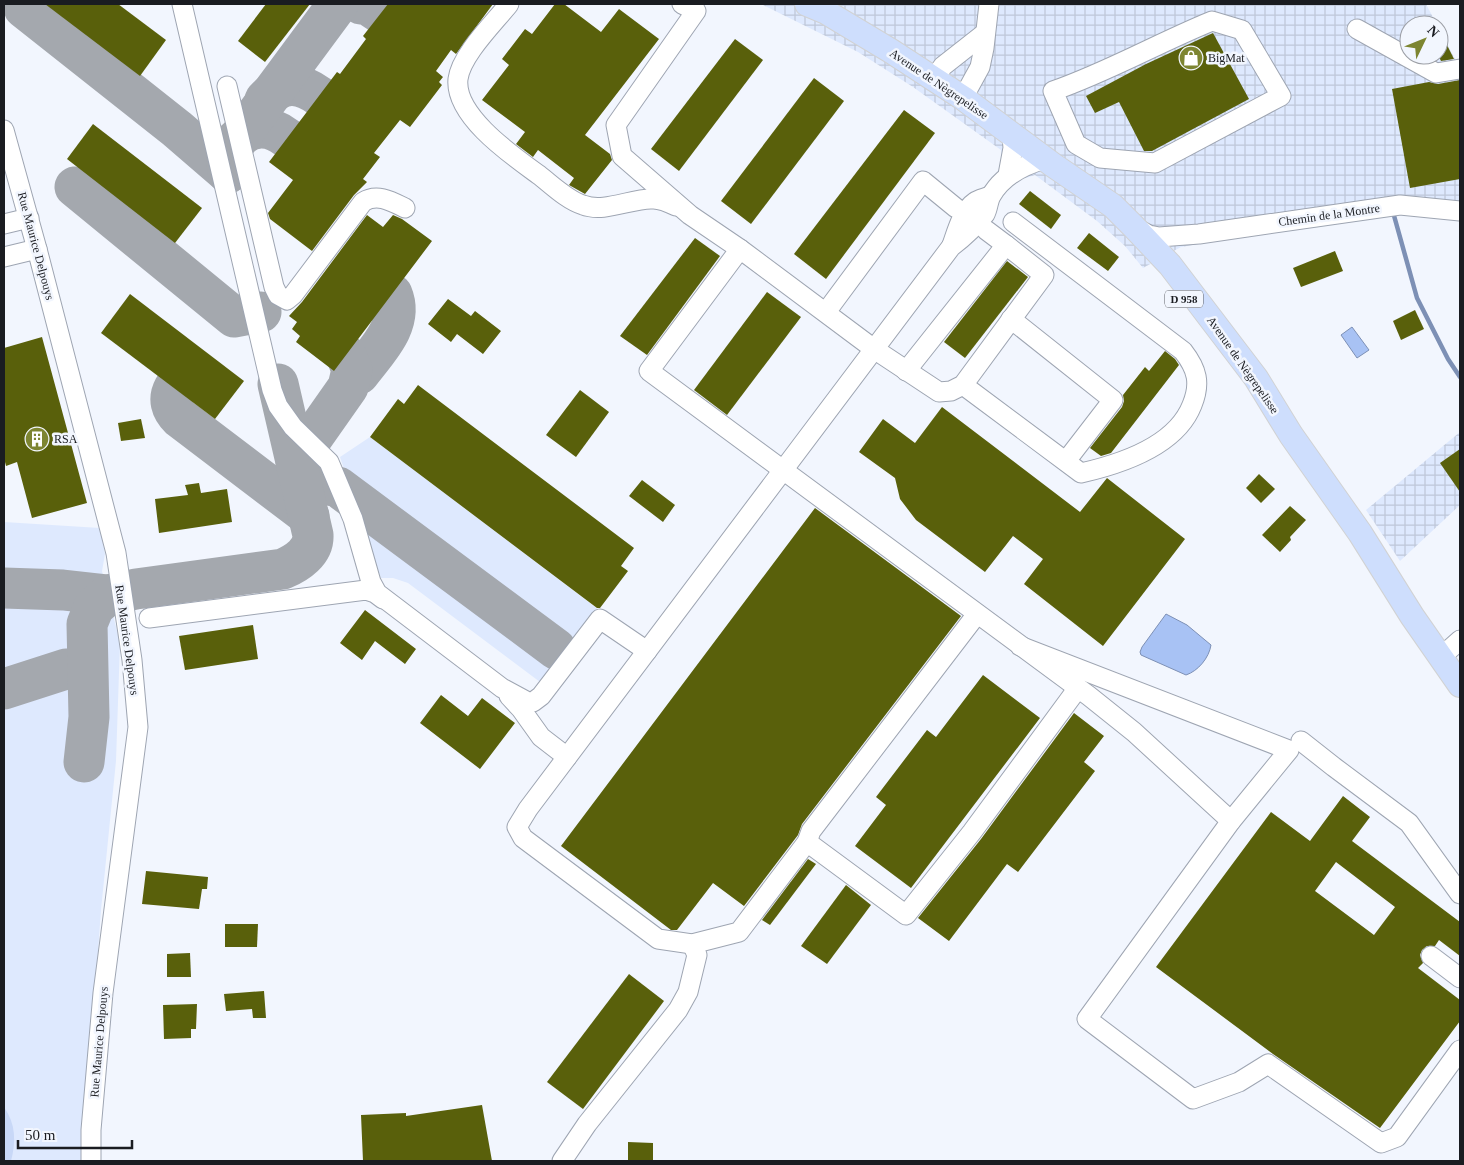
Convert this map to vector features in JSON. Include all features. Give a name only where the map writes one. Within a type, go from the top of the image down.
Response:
[{"type":"main road","name":"Avenue de Nègrepelisse","points":[[807,4],[826,12],[934,78],[1054,166],[1113,206],[1170,265],[1256,378],[1291,435]]},
{"type":"main road","name":"Avenue de Nègrepelisse","points":[[1054,166],[1128,234],[1158,266],[1291,435],[1360,533],[1412,616],[1460,685]]},
{"type":"street","points":[[182,4],[272,390],[278,406],[293,427],[329,462],[353,519],[371,582],[377,593],[384,600]]},
{"type":"street","points":[[509,4],[466,57],[458,81],[462,98],[472,117],[491,138],[568,197],[583,206],[605,206],[652,199],[664,200],[740,249],[874,349],[939,392],[951,391],[963,385],[1058,256]]},
{"type":"street","points":[[682,4],[696,11],[616,125],[622,156],[690,215]]},
{"type":"street","points":[[963,98],[980,67],[989,4]]},
{"type":"street","points":[[1212,21],[1242,30],[1281,96],[1155,163],[1100,158],[1076,144],[1053,91],[1088,79],[1142,54],[1179,34],[1212,21]]},
{"type":"street","points":[[1357,29],[1436,73],[1460,69]]},
{"type":"street","points":[[934,78],[943,66],[985,33]]},
{"type":"street","points":[[227,86],[274,287],[282,298],[287,300],[293,295],[363,202],[376,197],[405,208]]},
{"type":"street","name":"Rue Maurice Delpouys","points":[[4,130],[29,218],[116,553],[132,660],[138,726],[103,993],[91,1130],[91,1161]]},
{"type":"street","points":[[1008,175],[1013,148],[1012,135]]},
{"type":"street","points":[[977,614],[811,831],[807,842],[739,932],[692,944],[658,939],[524,838],[517,827],[528,808],[951,247],[962,219],[974,203],[990,196],[1008,175],[1032,163],[1054,166],[1076,144]]},
{"type":"street","points":[[826,312],[923,181],[956,208]]},
{"type":"street","name":"Chemin de la Montre","points":[[1134,227],[1149,235],[1160,237],[1199,234],[1400,205],[1460,211]]},
{"type":"street","points":[[4,224],[29,218]]},
{"type":"street","points":[[963,385],[1081,473],[1108,467],[1145,451],[1175,432],[1187,417],[1198,392],[1197,376],[1192,363],[1183,351],[1013,222]]},
{"type":"street","points":[[986,230],[1044,275]]},
{"type":"street","name":"Chemin de la Montre","points":[[1170,265],[1169,258],[1174,248],[1182,241],[1199,234]]},
{"type":"street","points":[[906,371],[1006,245]]},
{"type":"street","points":[[4,257],[37,249]]},
{"type":"street","points":[[740,249],[649,371],[1078,688],[1134,732],[1231,821]]},
{"type":"street","points":[[1011,319],[1113,400],[1066,461]]},
{"type":"street","points":[[149,618],[366,590],[375,593],[502,688],[528,702],[533,702],[541,696],[600,619],[647,651]]},
{"type":"street","points":[[1441,657],[1460,640]]},
{"type":"street","points":[[1020,646],[1289,750],[1231,821],[1087,1019],[1193,1099],[1239,1082],[1268,1064],[1381,1143],[1397,1137],[1460,1050]]},
{"type":"street","points":[[502,688],[521,709],[541,737],[567,757]]},
{"type":"street","points":[[807,842],[906,915],[972,832],[1078,688]]},
{"type":"street","points":[[1301,741],[1409,823],[1460,894]]},
{"type":"street","points":[[562,1161],[588,1124],[678,1010],[688,992],[697,955],[692,944]]},
{"type":"street","points":[[1431,956],[1460,978]]},
{"type":"shaded area","points":[[761,4],[1426,4],[1432,15],[1399,15],[1399,65],[1449,65],[1449,47],[1456,61],[1460,60],[1460,216],[1414,211],[1297,227],[1181,247],[1143,268],[1125,246],[1097,221],[1035,175],[1026,178],[1002,161],[1001,150],[913,87],[858,52]]},
{"type":"shaded area","points":[[1352,327],[1369,350],[1357,358],[1341,335]]},
{"type":"shaded area","points":[[1460,432],[1460,505],[1400,561],[1366,510]]},
{"type":"shaded area","points":[[370,437],[599,610],[540,682],[408,583],[393,578],[381,578],[340,457]]},
{"type":"shaded area","points":[[4,522],[100,528],[105,554],[102,571],[120,643],[116,761],[101,910],[83,1161],[4,1161]]},
{"type":"shaded area","points":[[1166,614],[1187,625],[1211,645],[1208,655],[1202,663],[1186,675],[1141,655],[1140,652]]},
{"type":"shaded area","points":[[4,1107],[11,1120],[14,1133],[11,1161],[4,1161]]},
{"type":"building","points":[[45,4],[118,4],[166,40],[140,76]]},
{"type":"building","points":[[266,4],[310,4],[265,62],[238,41]]},
{"type":"building","points":[[388,4],[493,4],[456,54],[451,50],[436,71],[443,77],[439,82],[442,85],[410,127],[400,120],[374,153],[380,157],[363,179],[367,182],[354,195],[312,251],[270,219],[268,213],[293,180],[269,162],[337,72],[340,74],[366,39],[363,36]]},
{"type":"building","points":[[555,4],[564,4],[601,32],[619,9],[659,39],[585,135],[610,154],[612,160],[585,194],[569,185],[574,178],[538,150],[533,157],[516,144],[525,132],[482,100],[509,65],[502,59],[525,29],[532,34]]},
{"type":"building","name":"BigMat","points":[[1213,33],[1249,99],[1152,151],[1144,151],[1119,102],[1095,113],[1086,96],[1146,64]]},
{"type":"building","points":[[735,39],[763,60],[679,171],[651,149]]},
{"type":"building","points":[[1449,49],[1454,59],[1449,60]]},
{"type":"building","points":[[814,78],[844,101],[751,224],[721,201]]},
{"type":"building","points":[[1460,80],[1460,179],[1410,188],[1392,89],[1429,82],[1438,84]]},
{"type":"building","points":[[904,110],[935,133],[826,279],[794,254]]},
{"type":"building","points":[[93,124],[202,208],[175,243],[67,159]]},
{"type":"building","points":[[1030,191],[1061,215],[1051,229],[1019,204]]},
{"type":"building","points":[[367,215],[383,227],[393,215],[402,219],[432,241],[334,371],[296,342],[300,336],[292,329],[297,322],[289,316],[302,302]]},
{"type":"building","points":[[1089,233],[1119,257],[1108,271],[1077,248]]},
{"type":"building","points":[[695,238],[720,256],[647,355],[620,336]]},
{"type":"building","points":[[1335,251],[1343,271],[1301,287],[1293,268]]},
{"type":"building","points":[[1007,261],[1028,277],[965,358],[944,342]]},
{"type":"building","points":[[767,292],[801,317],[727,415],[694,390]]},
{"type":"building","points":[[130,294],[244,381],[215,419],[101,333]]},
{"type":"building","points":[[448,299],[471,316],[475,311],[501,331],[483,354],[457,334],[451,342],[428,324]]},
{"type":"building","points":[[1415,310],[1424,329],[1401,340],[1393,321]]},
{"type":"building","name":"RSA","points":[[42,337],[87,503],[32,518],[17,462],[6,466],[4,458],[4,348]]},
{"type":"building","points":[[1165,351],[1179,365],[1111,453],[1101,456],[1090,448],[1122,407],[1123,395],[1145,367],[1149,371]]},
{"type":"building","points":[[418,385],[634,548],[621,566],[628,571],[600,608],[597,608],[370,437],[398,399],[404,404]]},
{"type":"building","points":[[580,390],[609,412],[576,457],[546,435]]},
{"type":"building","points":[[942,407],[1080,512],[1107,478],[1185,539],[1103,646],[1024,584],[1043,559],[1013,536],[985,572],[916,520],[900,499],[895,478],[859,452],[883,419],[915,443]]},
{"type":"building","points":[[141,419],[145,438],[121,441],[118,423]]},
{"type":"building","points":[[1460,449],[1460,492],[1440,463]]},
{"type":"building","points":[[1259,474],[1275,489],[1261,503],[1246,488]]},
{"type":"building","points":[[642,480],[675,505],[663,522],[629,496]]},
{"type":"building","points":[[199,483],[201,493],[227,489],[232,522],[159,533],[155,499],[188,495],[185,485]]},
{"type":"building","points":[[1290,506],[1306,520],[1290,537],[1291,540],[1280,552],[1262,535]]},
{"type":"building","points":[[815,508],[961,616],[802,824],[798,835],[744,906],[713,883],[677,930],[671,930],[561,846]]},
{"type":"building","points":[[365,610],[416,649],[405,664],[375,641],[362,660],[340,643]]},
{"type":"building","points":[[253,625],[258,659],[185,670],[179,636]]},
{"type":"building","points":[[983,675],[1040,718],[911,888],[855,846],[886,805],[876,797],[927,730],[936,737]]},
{"type":"building","points":[[441,695],[468,716],[482,698],[515,723],[480,769],[420,723]]},
{"type":"building","points":[[1074,713],[1104,736],[1084,762],[1095,771],[1018,872],[1007,864],[949,941],[918,918],[981,839]]},
{"type":"building","points":[[1343,796],[1370,817],[1352,841],[1460,922],[1460,956],[1439,940],[1435,946],[1427,946],[1422,950],[1420,955],[1423,963],[1418,968],[1460,1000],[1460,1021],[1380,1128],[1273,1054],[1156,967],[1271,812],[1310,841]],"holes":[[[1336,862],[1395,907],[1374,935],[1315,891]]]},
{"type":"building","points":[[808,859],[816,864],[770,925],[762,920]]},
{"type":"building","points":[[146,871],[208,877],[207,889],[202,889],[199,909],[142,904]]},
{"type":"building","points":[[846,885],[871,905],[827,964],[801,946]]},
{"type":"building","points":[[225,924],[258,924],[257,947],[225,947]]},
{"type":"building","points":[[190,953],[191,977],[167,977],[167,954]]},
{"type":"building","points":[[629,974],[664,1001],[583,1109],[547,1082]]},
{"type":"building","points":[[264,991],[266,1018],[253,1018],[252,1009],[226,1011],[224,994]]},
{"type":"building","points":[[197,1004],[196,1029],[191,1029],[191,1038],[164,1039],[163,1005]]},
{"type":"building","points":[[482,1105],[492,1161],[363,1161],[361,1115],[406,1113],[406,1116]]},
{"type":"building","points":[[628,1142],[653,1143],[653,1161],[628,1161]]},
{"type":"waterway","points":[[1393,212],[1417,298],[1448,359],[1460,377]]},
{"type":"taxiway","points":[[228,173],[227,162],[230,150],[338,4]]},
{"type":"taxiway","points":[[361,4],[368,5],[380,13]]},
{"type":"taxiway","points":[[24,8],[177,129],[228,173]]},
{"type":"taxiway","points":[[265,100],[278,89],[291,86],[305,88],[319,96]]},
{"type":"taxiway","points":[[236,140],[248,131],[261,128],[274,131],[287,138]]},
{"type":"taxiway","points":[[75,187],[234,317],[261,312]]},
{"type":"taxiway","points":[[359,374],[380,347],[391,327],[395,316],[392,294]]},
{"type":"taxiway","points":[[296,461],[348,387],[352,370],[346,355]]},
{"type":"taxiway","points":[[4,588],[63,590],[108,595],[136,589],[283,569],[294,564],[308,552],[313,541],[313,535],[278,384]]},
{"type":"taxiway","points":[[174,388],[171,404],[180,418],[309,516]]},
{"type":"taxiway","points":[[304,480],[338,487],[556,649]]},
{"type":"taxiway","points":[[84,762],[89,717],[87,624],[94,607],[108,595]]},
{"type":"taxiway","points":[[4,689],[66,669]]},
{"type":"place","name":"BigMat","points":[[1191,58]]},
{"type":"place","name":"RSA","points":[[37,439]]}]
